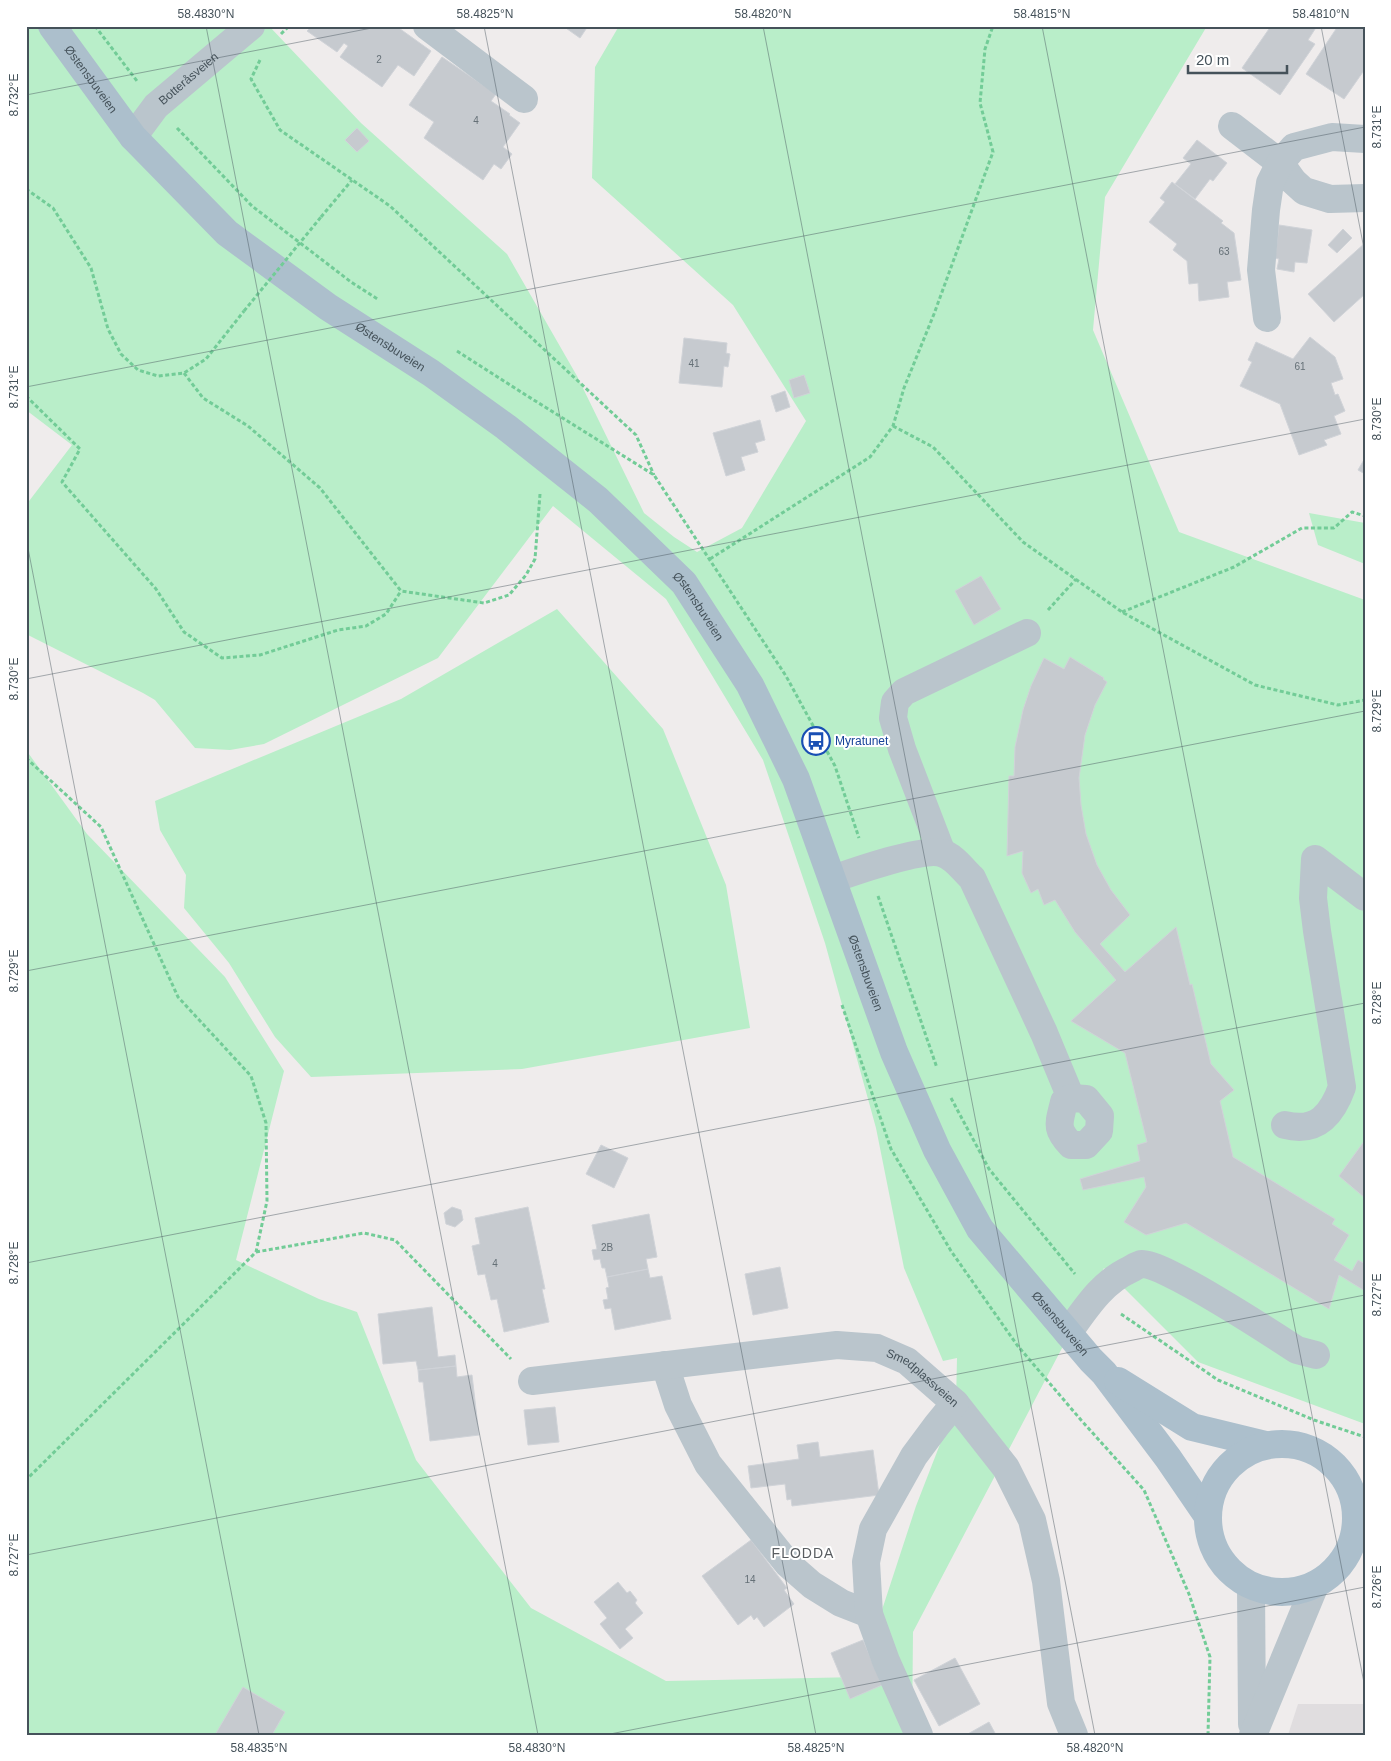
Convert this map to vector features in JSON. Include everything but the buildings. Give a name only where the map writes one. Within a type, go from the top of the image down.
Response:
[{"type":"main road","name":"Østensbuveien","points":[[52,26],[133,137],[227,233],[328,307],[446,384],[506,427],[598,500],[684,583],[750,685],[796,778],[834,879],[894,1052],[937,1150],[980,1229],[1068,1334],[1104,1373],[1168,1458],[1207,1515]]},
{"type":"main road","name":"Østensbuveien","points":[[1104,1373],[1192,1427],[1266,1445]]},
{"type":"main road","points":[[1290,1443],[1314,1450],[1335,1464],[1357,1488],[1356,1554],[1334,1573],[1315,1585],[1294,1592],[1272,1592],[1251,1586],[1232,1574],[1218,1557],[1210,1537],[1207,1515],[1211,1496],[1219,1478],[1231,1463],[1247,1451],[1266,1445],[1290,1443]]},
{"type":"street","name":"Botteråsveien","points":[[133,137],[156,106],[251,26]]},
{"type":"street","points":[[427,26],[524,100]]},
{"type":"street","points":[[1232,126],[1280,164],[1293,181],[1304,191],[1330,199],[1365,198]]},
{"type":"street","points":[[1267,318],[1261,270],[1266,210],[1270,183],[1280,164],[1294,147],[1332,137],[1365,140]]},
{"type":"street","points":[[942,853],[902,749],[893,718],[895,702],[904,692],[1027,633]]},
{"type":"street","points":[[834,879],[868,867],[919,854],[942,853],[953,858],[972,878],[1044,1033],[1071,1098]]},
{"type":"street","points":[[1285,1125],[1298,1128],[1318,1123],[1336,1105],[1342,1087],[1313,898],[1315,859],[1365,897]]},
{"type":"street","points":[[1068,1334],[1094,1296],[1119,1274],[1141,1264],[1149,1265],[1190,1284],[1297,1350],[1316,1356]]},
{"type":"street","name":"Smedplassveien","points":[[532,1381],[836,1345],[877,1348],[906,1361],[955,1403],[1006,1468],[1032,1520],[1046,1580],[1061,1702],[1074,1735]]},
{"type":"street","points":[[665,1365],[678,1405],[708,1464],[788,1564],[812,1585],[841,1603],[869,1614]]},
{"type":"street","points":[[919,1735],[886,1661],[869,1614],[866,1562],[873,1529],[914,1456],[955,1403]]},
{"type":"street","points":[[1252,1735],[1315,1585]]},
{"type":"street","points":[[1251,1586],[1252,1735]]},
{"type":"path","points":[[95,26],[156,106],[252,206],[351,282],[382,302]]},
{"type":"path","points":[[278,36],[289,26]]},
{"type":"path","points":[[684,583],[709,559],[870,457],[893,426],[904,388],[934,314],[993,152],[980,102],[985,49],[993,26]]},
{"type":"path","points":[[263,55],[251,79],[280,130],[390,206],[636,435],[654,475],[786,676],[835,766],[939,1074]]},
{"type":"path","points":[[26,189],[53,208],[91,268],[108,329],[121,354],[138,370],[158,376],[184,373],[206,359],[352,180]]},
{"type":"path","points":[[453,348],[528,398],[654,475]]},
{"type":"path","points":[[184,373],[203,398],[248,426],[320,488],[400,591],[484,603],[509,595],[526,575],[535,559],[540,488],[551,463]]},
{"type":"path","points":[[26,396],[80,449],[62,482],[156,589],[184,632],[222,658],[260,656],[338,630],[366,626],[386,614],[400,591]]},
{"type":"path","points":[[893,426],[933,447],[1023,542],[1122,612],[1254,685],[1338,705],[1365,700]]},
{"type":"path","points":[[1122,612],[1234,567],[1302,528],[1334,528],[1352,512],[1365,516]]},
{"type":"path","points":[[1027,633],[1076,579]]},
{"type":"path","points":[[26,758],[101,826],[178,997],[251,1076],[266,1123],[267,1201],[256,1252],[26,1480]]},
{"type":"path","points":[[947,1092],[989,1169],[1094,1296],[1218,1380],[1314,1420],[1365,1437]]},
{"type":"path","points":[[256,1252],[364,1233],[395,1240],[532,1381]]},
{"type":"shaded area","points":[[1298,1704],[1365,1704],[1365,1735],[1288,1735]]},
{"type":"green space","points":[[26,26],[269,26],[361,123],[507,254],[577,376],[644,513],[674,537],[697,552],[742,528],[806,421],[733,305],[592,178],[595,67],[619,26],[1207,26],[1105,197],[1093,330],[1179,532],[1365,600],[1365,1424],[1198,1362],[1104,1268],[913,1632],[912,1735],[26,1735],[26,750],[87,834],[225,977],[284,1071],[236,1260],[319,1299],[357,1312],[416,1460],[531,1608],[666,1681],[860,1677],[916,1506],[956,1403],[957,1358],[943,1361],[904,1268],[876,1128],[825,943],[763,760],[666,599],[553,506],[438,658],[264,744],[230,750],[195,748],[155,700],[26,634],[26,505],[72,445],[26,410]]},
{"type":"green space","points":[[1309,513],[1365,523],[1365,564],[1318,545]]},
{"type":"green space","points":[[557,609],[663,729],[726,885],[750,1028],[522,1069],[311,1077],[275,1037],[229,963],[184,908],[186,875],[160,830],[155,801],[401,699]]},
{"type":"place","name":"Myratunet","points":[[816,741]]},
{"type":"district","name":"FLODDA","points":[[803,1553]]}]
